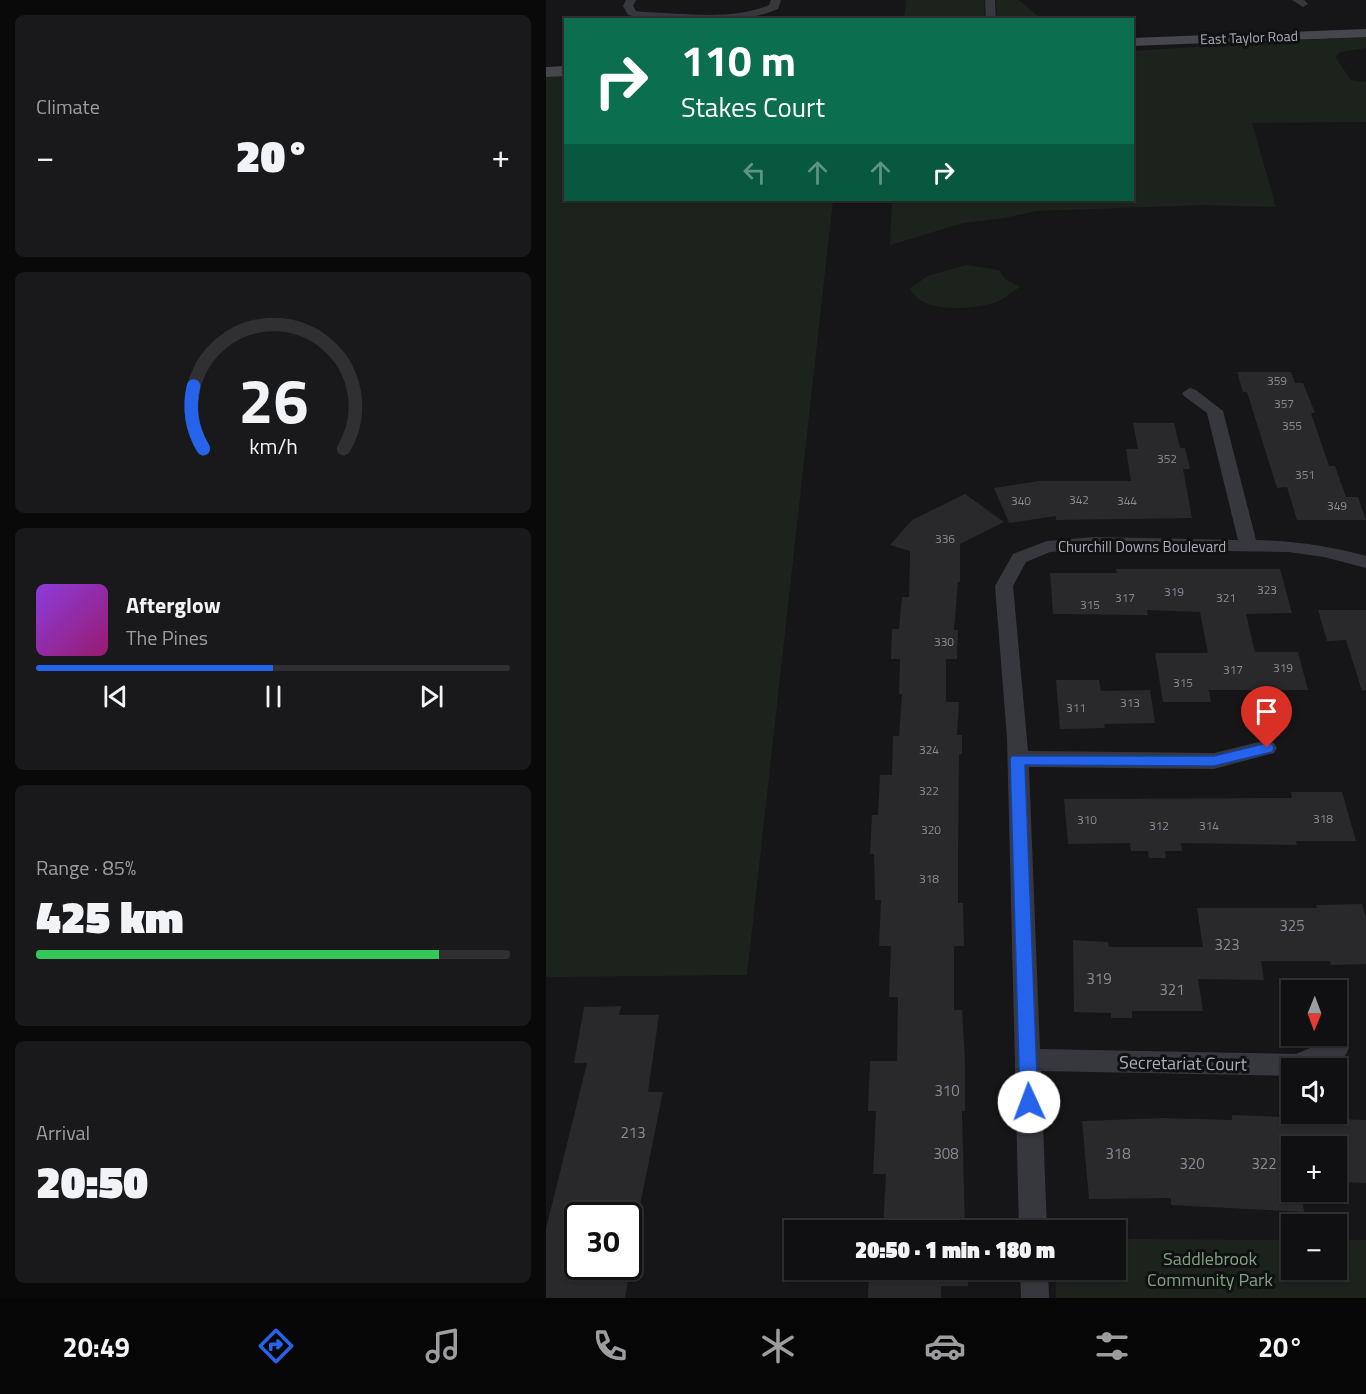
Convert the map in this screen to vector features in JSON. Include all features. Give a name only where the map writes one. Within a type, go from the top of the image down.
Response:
[{"type":"main road","name":"East Taylor Road","points":[[1134,42],[1366,33]]},
{"type":"main road","points":[[546,72],[564,71]]},
{"type":"street","points":[[631,0],[628,6],[632,13],[644,15],[744,15],[767,12],[774,7],[776,0]]},
{"type":"street","points":[[990,0],[992,18]]},
{"type":"street","points":[[1190,393],[1215,411],[1248,545]]},
{"type":"street","name":"Churchill Downs Boulevard","points":[[1033,1220],[1017,759],[1004,586],[1019,558],[1047,546],[1094,543],[1288,546],[1325,551],[1366,562]]},
{"type":"street","points":[[1017,759],[1214,761],[1267,748]]},
{"type":"street","name":"Secretariat Court","points":[[1027,1060],[1297,1065],[1336,1048]]},
{"type":"street","points":[[1034,1280],[1035,1298]]},
{"type":"green space","points":[[906,0],[984,0],[985,18],[904,18]]},
{"type":"green space","points":[[996,0],[1019,0],[1040,18],[997,18]]},
{"type":"green space","points":[[1366,36],[1366,48],[1340,52],[1335,57],[1351,80],[1366,82],[1366,122],[1252,123],[1276,207],[1205,205],[1036,211],[963,223],[890,245],[892,201],[1134,201],[1134,51]]},
{"type":"green space","points":[[564,74],[564,201],[833,201],[747,975],[546,977],[546,75]]},
{"type":"green space","points":[[966,265],[999,270],[1006,280],[1020,287],[996,302],[961,308],[948,308],[924,302],[910,288],[928,276]]},
{"type":"green space","name":"Saddlebrook Community Park","points":[[1126,1239],[1281,1240],[1281,1280],[1347,1280],[1347,1240],[1366,1240],[1366,1298],[1056,1298],[1055,1280],[1126,1280]]},
{"type":"building","points":[[1237,372],[1291,372],[1295,383],[1303,383],[1315,413],[1311,413],[1329,466],[1335,466],[1346,497],[1358,497],[1366,520],[1297,520],[1287,487],[1277,488],[1247,392],[1243,392]]},
{"type":"building","points":[[1133,423],[1174,423],[1180,448],[1185,448],[1190,469],[1183,469],[1192,518],[1056,520],[1056,516],[1009,523],[994,488],[1039,481],[1131,481],[1126,449],[1138,449]]},
{"type":"building","points":[[965,494],[1004,522],[960,544],[960,582],[958,582],[954,630],[958,630],[957,659],[946,659],[946,702],[959,702],[957,735],[962,735],[962,754],[959,754],[958,903],[963,903],[964,946],[954,946],[954,1010],[962,1010],[965,1061],[965,1111],[962,1111],[965,1220],[884,1220],[886,1174],[873,1174],[876,1111],[868,1111],[870,1061],[897,1061],[898,997],[889,997],[891,946],[879,946],[881,900],[875,900],[874,854],[870,854],[872,815],[878,815],[880,775],[892,775],[893,736],[899,736],[902,694],[899,694],[900,659],[891,659],[892,629],[899,629],[902,597],[909,597],[910,551],[890,545],[912,520]]},
{"type":"building","points":[[1116,569],[1280,569],[1292,613],[1246,614],[1255,652],[1298,652],[1308,690],[1209,690],[1211,702],[1163,702],[1155,653],[1208,653],[1200,612],[1147,610],[1148,615],[1053,614],[1050,573],[1117,573]]},
{"type":"building","points":[[1318,610],[1366,610],[1366,690],[1362,691],[1346,640],[1327,641]]},
{"type":"building","points":[[1056,680],[1099,680],[1101,691],[1150,690],[1155,723],[1104,724],[1105,728],[1060,729]]},
{"type":"building","points":[[1291,792],[1342,792],[1356,841],[1296,841],[1297,845],[1181,843],[1182,851],[1165,851],[1166,858],[1149,858],[1148,851],[1131,851],[1130,843],[1068,844],[1064,799],[1292,798]]},
{"type":"building","points":[[1362,904],[1366,918],[1366,964],[1331,965],[1330,961],[1261,961],[1264,980],[1198,979],[1203,1011],[1132,1011],[1132,1018],[1111,1018],[1111,1013],[1074,1012],[1073,940],[1108,942],[1109,947],[1203,947],[1197,908],[1317,908],[1316,905]]},
{"type":"building","points":[[621,1006],[619,1015],[659,1015],[648,1092],[663,1092],[641,1202],[564,1202],[564,1280],[628,1280],[625,1298],[546,1298],[546,1229],[587,1063],[574,1063],[584,1007]]},
{"type":"building","points":[[1232,1115],[1281,1117],[1281,1124],[1347,1124],[1347,1119],[1366,1120],[1366,1183],[1347,1182],[1347,1136],[1281,1136],[1281,1202],[1303,1202],[1304,1212],[1171,1205],[1171,1198],[1089,1199],[1082,1121],[1165,1118],[1232,1120]]},
{"type":"building","points":[[869,1280],[968,1280],[968,1286],[941,1286],[941,1298],[868,1298]]},
{"type":"route","points":[[1029,1102],[1017,759],[1214,761],[1267,748]]}]
